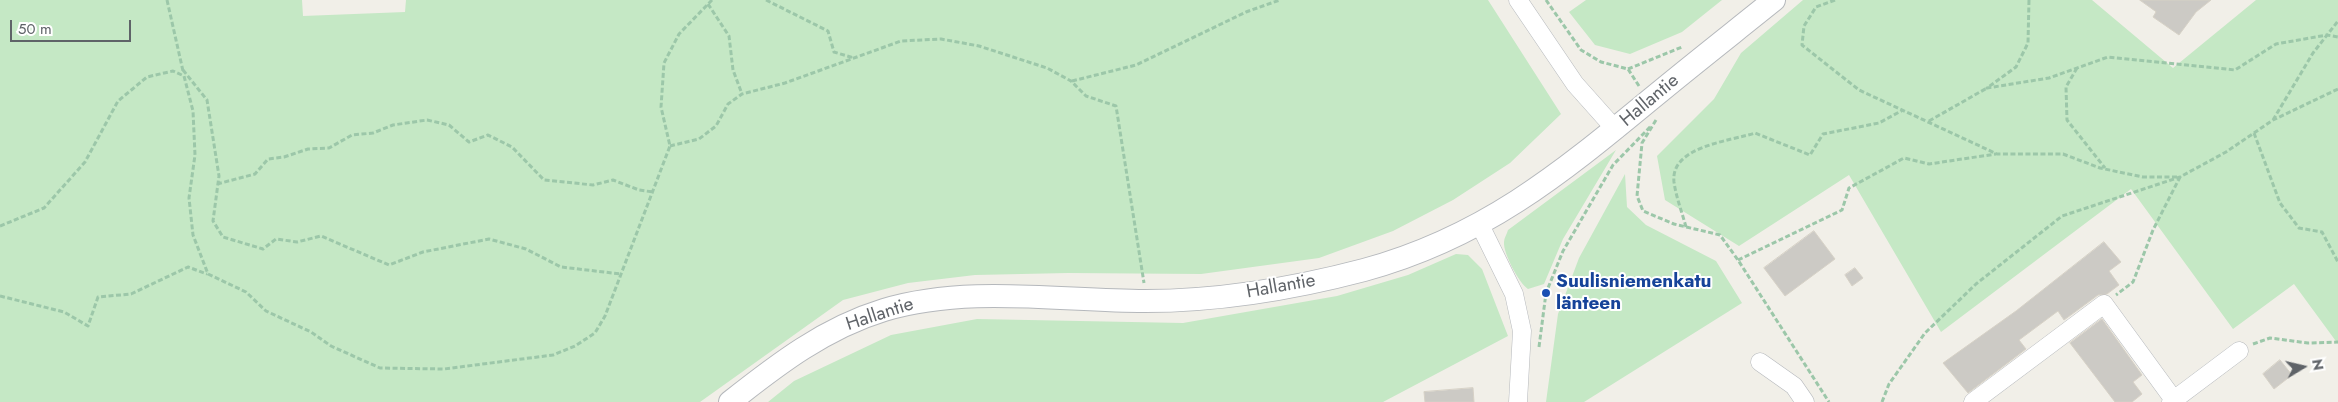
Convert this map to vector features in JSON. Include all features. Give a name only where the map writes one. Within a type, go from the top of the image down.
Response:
[{"type":"street","points":[[1518,0],[1575,84],[1616,130]]},
{"type":"street","name":"Hallantie","points":[[730,402],[787,358],[819,338],[883,310],[912,303],[952,298],[996,297],[1147,301],[1244,295],[1319,281],[1367,269],[1418,252],[1480,225],[1531,193],[1616,130],[1652,111],[1774,0]]},
{"type":"street","points":[[1480,225],[1514,294],[1516,303],[1522,331],[1518,402]]},
{"type":"street","points":[[1973,402],[2104,304],[2172,401],[2239,351]]},
{"type":"street","points":[[1760,362],[1794,386],[1805,402]]},
{"type":"path","points":[[167,0],[193,111],[195,155],[189,198],[193,236],[208,274]]},
{"type":"path","points":[[0,296],[64,312],[88,326],[98,297],[131,294],[188,267],[246,292],[266,311],[312,332],[331,346],[380,368],[444,369],[553,355],[575,346],[595,333],[606,316],[670,146],[661,107],[664,63],[679,34],[712,0]]},
{"type":"path","points":[[766,0],[828,31],[834,52],[855,58]]},
{"type":"path","points":[[1071,82],[1136,65],[1246,12],[1280,0]]},
{"type":"path","points":[[1546,0],[1582,50],[1601,62],[1628,70],[1686,46]]},
{"type":"path","points":[[1835,0],[1816,6],[1804,26],[1802,45],[1859,90],[1997,154]]},
{"type":"path","points":[[1928,122],[1987,88],[2016,67],[2028,43],[2029,0]]},
{"type":"path","points":[[708,4],[729,36],[733,70],[742,94]]},
{"type":"path","points":[[2273,120],[2313,53],[2338,21]]},
{"type":"path","points":[[1987,88],[2049,78],[2108,57],[2235,70],[2276,44],[2327,35],[2338,37]]},
{"type":"path","points":[[670,146],[700,138],[716,126],[728,104],[742,94],[785,83],[901,41],[941,39],[979,46],[1047,68],[1071,82],[1086,96],[1116,106],[1147,301]]},
{"type":"path","points":[[2078,68],[2066,87],[2067,120],[2106,170]]},
{"type":"path","points":[[183,70],[207,100],[218,176],[212,221],[223,237],[263,249],[276,239],[297,242],[322,236],[389,265],[423,252],[488,239],[526,248],[561,267],[621,274]]},
{"type":"path","points":[[1628,70],[1652,111],[1642,144],[1637,196],[1643,211],[1674,224],[1720,235],[1829,402]]},
{"type":"path","points":[[0,226],[44,208],[85,162],[118,101],[147,77],[173,71],[184,76]]},
{"type":"path","points":[[1882,402],[1889,384],[1925,333],[1976,284],[2062,216],[2180,177],[2226,152],[2273,120],[2338,89]]},
{"type":"path","points":[[1686,227],[1673,179],[1681,159],[1705,146],[1736,140],[1755,133],[1810,155],[1822,134],[1879,123],[1903,110]]},
{"type":"path","points":[[1539,350],[1546,293],[1563,251],[1613,164],[1652,111]]},
{"type":"path","points":[[217,184],[255,174],[268,160],[308,149],[329,148],[352,135],[373,133],[393,125],[427,120],[449,125],[469,142],[488,135],[512,147],[544,180],[594,185],[613,180],[639,190],[653,192]]},
{"type":"path","points":[[2254,133],[2280,203],[2299,228],[2322,232],[2338,262]]},
{"type":"path","points":[[1738,260],[1815,221],[1842,210],[1849,188],[1904,158],[1929,164],[1997,154],[2064,154],[2106,170],[2143,177],[2180,177]]},
{"type":"path","points":[[2104,304],[2133,282],[2153,230],[2180,177]]},
{"type":"path","points":[[2239,351],[2270,338],[2308,343],[2338,342]]},
{"type":"green space","points":[[0,0],[302,0],[303,16],[405,12],[406,0],[1488,0],[1561,114],[1510,163],[1453,200],[1393,231],[1319,258],[1201,274],[1068,273],[975,275],[908,283],[843,300],[700,402],[0,402]]},
{"type":"green space","points":[[1586,0],[1722,0],[1682,32],[1630,54],[1595,45],[1569,12]]},
{"type":"green space","points":[[1803,0],[2092,0],[2173,68],[2256,0],[2338,0],[2338,344],[2294,284],[2233,329],[2131,189],[1941,332],[1849,175],[1739,246],[1665,200],[1657,156],[1714,99],[1741,53]]},
{"type":"green space","points":[[1616,150],[1563,239],[1544,284],[1528,289],[1516,274],[1506,253],[1504,239],[1508,230]]},
{"type":"green space","points":[[1625,174],[1627,207],[1646,225],[1716,261],[1742,303],[1584,402],[1546,402],[1558,314],[1579,258]]},
{"type":"green space","points":[[1456,254],[1468,255],[1482,269],[1508,336],[1383,402],[768,402],[794,381],[891,335],[977,319],[1183,323],[1337,296],[1408,275]]},
{"type":"building","points":[[2140,0],[2211,0],[2196,12],[2179,35],[2153,17],[2156,12]]},
{"type":"building","points":[[1814,231],[1835,259],[1785,296],[1764,268]]},
{"type":"building","points":[[2104,242],[2121,262],[2109,271],[2119,285],[2107,294],[2098,295],[2064,320],[2058,311],[2019,340],[2026,349],[1968,393],[1943,363],[2016,311]]},
{"type":"building","points":[[1855,268],[1863,278],[1852,286],[1845,275]]},
{"type":"building","points":[[2102,319],[2142,375],[2133,382],[2142,394],[2132,402],[2115,402],[2070,343]]},
{"type":"building","points":[[2280,360],[2292,375],[2274,389],[2263,374]]},
{"type":"building","points":[[1473,388],[1474,402],[1425,402],[1424,392]]},
{"type":"place","name":"Suulisniemenkatu länteen","points":[[1546,293]]}]
